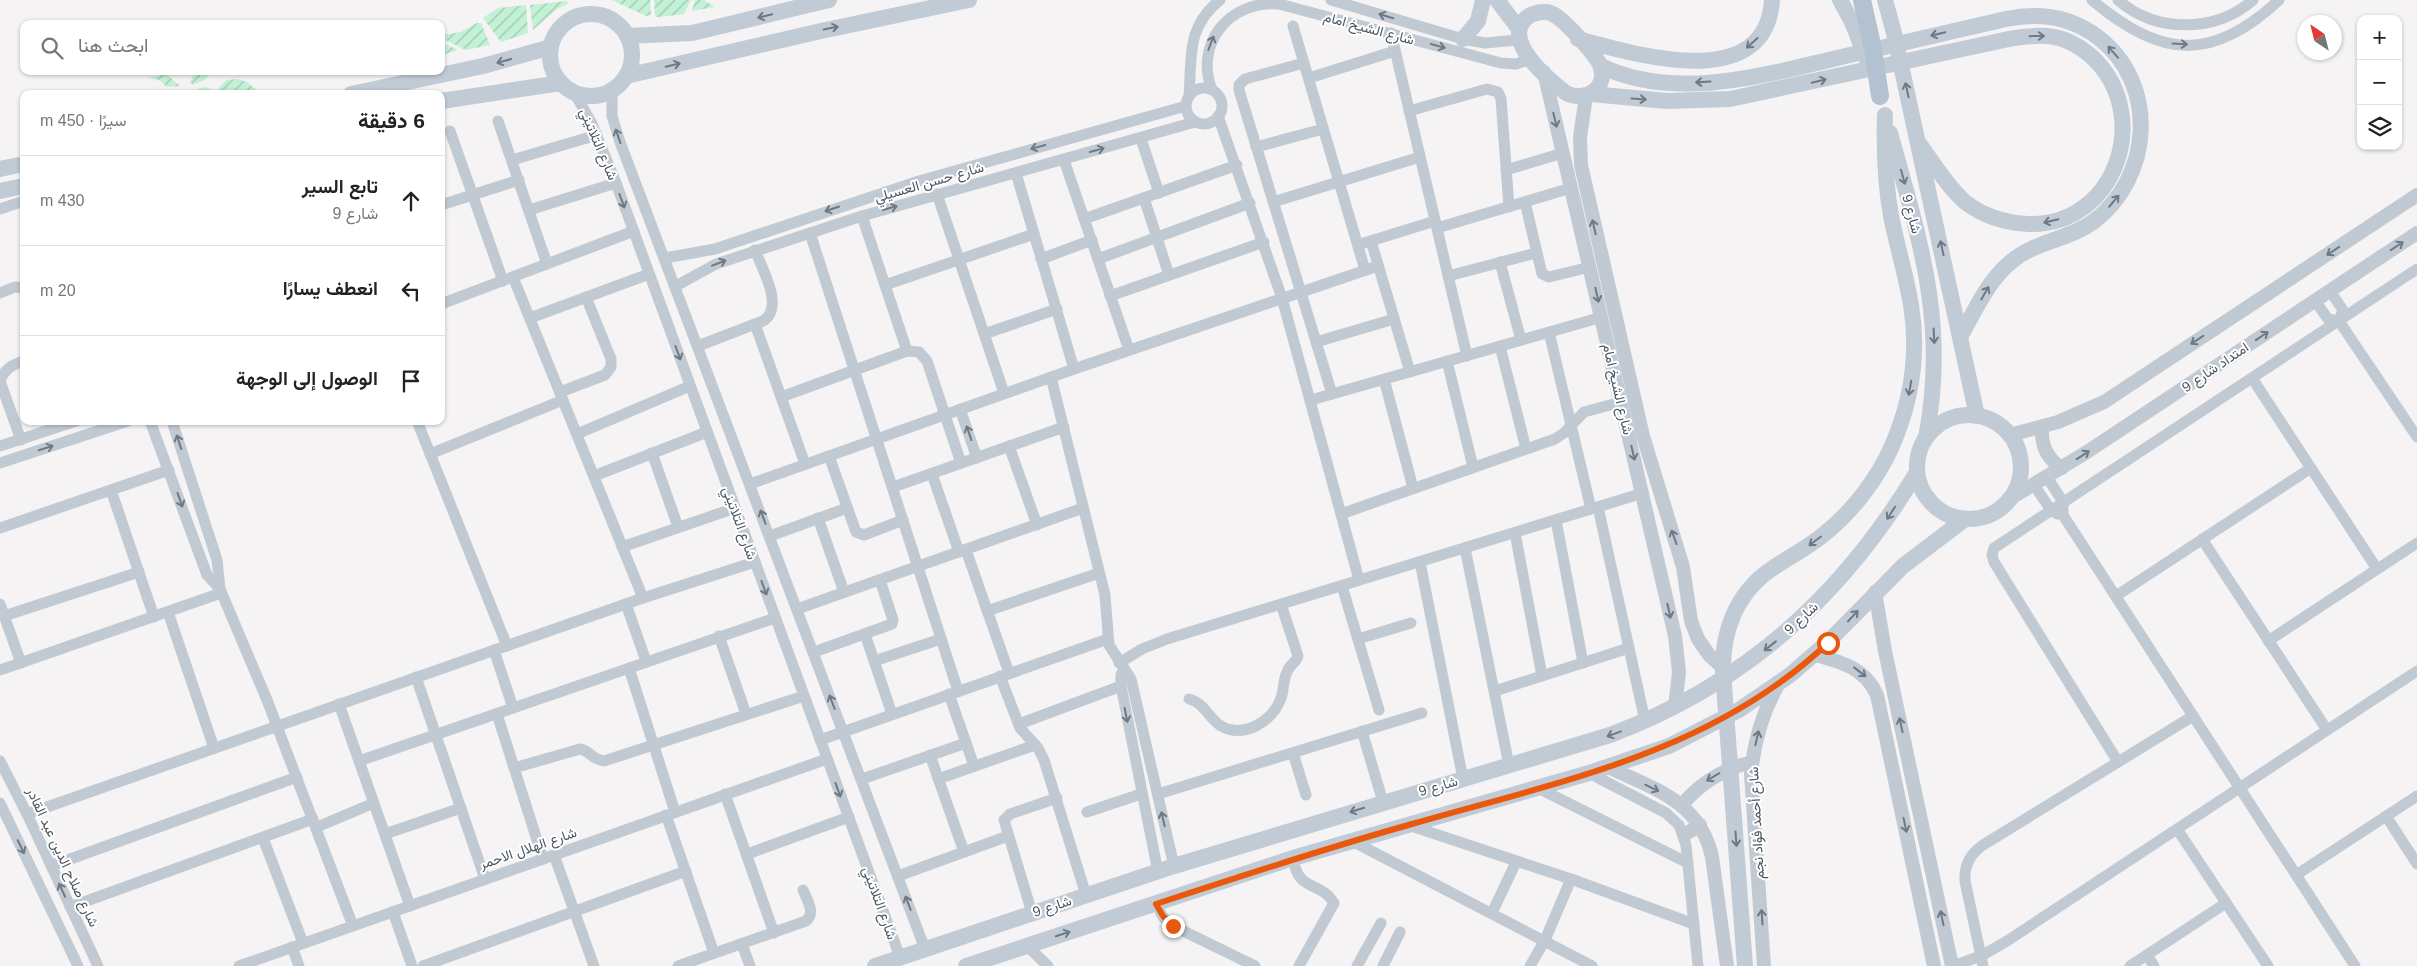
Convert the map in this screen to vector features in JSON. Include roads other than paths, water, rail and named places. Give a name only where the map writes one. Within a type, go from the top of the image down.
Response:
[{"type":"main road","points":[[627,36],[692,33],[829,0]]},
{"type":"main road","points":[[626,76],[821,31],[969,0]]},
{"type":"main road","points":[[1463,39],[1478,21],[1483,0]]},
{"type":"main road","points":[[1497,0],[1519,35],[1531,59],[1566,93],[1576,97],[1589,95],[1688,102],[1730,99],[1772,92],[2025,36],[2057,37],[2081,49],[2103,69],[2118,95],[2123,125],[2121,149],[2106,183],[2090,202],[2069,215],[2046,223],[2009,222],[1987,215],[1966,202],[1949,185],[1918,142]]},
{"type":"main road","points":[[1578,39],[1654,58],[1699,60],[1727,57],[1745,50],[1759,37],[1769,20],[1772,0]]},
{"type":"main road","name":"شارع 9","points":[[1840,0],[1852,22],[1880,96],[1919,237],[1933,318],[1933,390],[1926,438]]},
{"type":"main road","points":[[1862,0],[1873,49],[1880,96]]},
{"type":"main road","name":"شارع 9","points":[[1885,0],[1961,335],[1977,416]]},
{"type":"main road","points":[[1519,35],[1535,6],[1555,15],[1600,66],[1630,78],[1660,83],[1726,80],[1768,73],[2018,16],[2044,16],[2068,21],[2090,32],[2118,58],[2132,80],[2140,106],[2142,132],[2133,171],[2112,205],[2080,230],[2033,247],[2013,260],[1989,286],[1961,335]]},
{"type":"main road","points":[[594,14],[610,18],[623,29],[627,36],[632,52],[629,69],[626,76],[612,90],[597,95],[574,92],[561,82],[552,70],[551,47],[557,32],[563,25],[577,16],[594,14]]},
{"type":"main road","points":[[445,74],[483,66],[551,47]]},
{"type":"main road","points":[[1589,95],[1601,82],[1600,66]]},
{"type":"main road","points":[[370,90],[441,75]]},
{"type":"main road","points":[[445,100],[561,82]]},
{"type":"main road","points":[[1745,966],[1723,660],[1730,622],[1742,599],[1759,579],[1811,545],[1851,508],[1874,479],[1891,447],[1909,395],[1914,359],[1911,305],[1888,190],[1885,156],[1886,115]]},
{"type":"main road","points":[[0,169],[20,165]]},
{"type":"main road","points":[[0,191],[20,187]]},
{"type":"main road","points":[[1960,416],[1977,416],[1999,424],[2010,435],[2018,450],[2021,466],[2018,483],[2011,498],[1990,514],[1965,519],[1947,515],[1932,504],[1921,490],[1916,472],[1918,454],[1926,438],[1944,421],[1960,416]]},
{"type":"main road","name":"شارع 9","points":[[875,966],[1174,866],[1383,802],[1610,736],[1675,707],[1730,674],[1780,638],[1838,582],[1872,540],[1916,472]]},
{"type":"main road","points":[[969,966],[1294,858],[1608,767],[1645,755],[1693,735],[1739,710],[1778,685],[1815,655],[1875,592],[1918,553],[1965,519]]},
{"type":"street","points":[[1187,101],[1200,88],[1212,90],[1219,96],[1222,104],[1218,116],[1208,123],[1195,122],[1188,115],[1187,101],[1190,54],[1194,35],[1203,18],[1220,0]]},
{"type":"street","name":"شارع الشيخ امام","points":[[1330,0],[1463,39],[1485,43],[1519,35]]},
{"type":"street","points":[[2092,0],[2135,32],[2159,42],[2185,45],[2210,42],[2235,34],[2257,21],[2279,0]]},
{"type":"street","points":[[2118,0],[2145,17],[2181,25],[2218,20],[2253,0]]},
{"type":"street","name":"شارع الشيخ امام","points":[[1212,90],[1206,67],[1213,36],[1227,18],[1248,6],[1263,3],[1279,4],[1501,63],[1516,64],[1531,59]]},
{"type":"street","points":[[1293,26],[1365,270]]},
{"type":"street","points":[[1391,33],[1467,356]]},
{"type":"street","points":[[1308,78],[1395,51]]},
{"type":"street","points":[[1304,63],[1245,79],[1239,85],[1239,93],[1332,394]]},
{"type":"street","name":"شارع الشيخ امام","points":[[1544,72],[1622,402],[1677,648],[1679,672],[1675,707]]},
{"type":"street","points":[[1409,111],[1487,89],[1495,90],[1501,99],[1509,207]]},
{"type":"street","name":"شارع التلاتيني","points":[[612,90],[615,129],[926,948]]},
{"type":"street","name":"شارع التلاتيني","points":[[574,92],[597,135],[616,183],[900,957]]},
{"type":"street","name":"شارع الشيخ امام","points":[[1589,95],[1580,137],[1581,165],[1643,436],[1683,567],[1689,612],[1694,630],[1709,655],[1730,674]]},
{"type":"street","name":"شارع حسن العسيلي","points":[[665,258],[715,249],[864,198],[1187,101]]},
{"type":"street","points":[[1218,116],[1237,165],[1282,298],[1358,580]]},
{"type":"street","points":[[498,120],[548,264]]},
{"type":"street","name":"شارع حسن العسيلي","points":[[676,286],[694,275],[755,250],[862,216],[1195,122]]},
{"type":"street","points":[[1256,147],[1323,129]]},
{"type":"street","points":[[450,131],[473,195],[508,279],[530,318],[643,598]]},
{"type":"street","points":[[512,160],[597,135]]},
{"type":"street","points":[[1140,138],[1159,193]]},
{"type":"street","points":[[1506,170],[1563,153]]},
{"type":"street","points":[[1273,202],[1420,157]]},
{"type":"street","points":[[1064,160],[1129,350]]},
{"type":"street","points":[[1084,219],[1237,165]]},
{"type":"street","points":[[1016,173],[1074,369]]},
{"type":"street","points":[[445,204],[519,180]]},
{"type":"street","points":[[529,210],[616,183]]},
{"type":"street","points":[[1358,245],[1509,207],[1571,188]]},
{"type":"street","points":[[936,194],[1004,393]]},
{"type":"street","points":[[2010,435],[2042,428],[2081,413],[2114,395],[2417,195]]},
{"type":"street","points":[[1144,198],[1169,275]]},
{"type":"street","points":[[1525,202],[1540,272],[1546,277],[1590,267]]},
{"type":"street","points":[[0,209],[20,203]]},
{"type":"street","points":[[1098,259],[1250,203]]},
{"type":"street","points":[[862,216],[907,351]]},
{"type":"street","points":[[445,303],[634,232]]},
{"type":"street","points":[[810,233],[941,639],[953,693],[974,766]]},
{"type":"street","name":"امتداد شارع 9","points":[[2011,498],[2062,468],[2417,233]]},
{"type":"street","points":[[885,285],[1034,234]]},
{"type":"street","points":[[1041,259],[1092,240]]},
{"type":"street","points":[[1371,241],[1410,372]]},
{"type":"street","points":[[1110,296],[1264,242]]},
{"type":"street","points":[[698,346],[767,318],[774,306],[755,250]]},
{"type":"street","points":[[1448,276],[1536,253]]},
{"type":"street","points":[[687,255],[694,275]]},
{"type":"street","points":[[1500,262],[1521,340]]},
{"type":"street","points":[[750,484],[1004,393],[1378,266]]},
{"type":"street","points":[[2118,762],[1992,558],[1993,551],[1997,545],[2417,270]]},
{"type":"street","points":[[530,318],[649,274]]},
{"type":"street","points":[[0,293],[15,287],[20,288]]},
{"type":"street","points":[[2330,291],[2343,310],[2339,321]]},
{"type":"street","points":[[430,454],[605,375],[611,366],[611,359],[586,297]]},
{"type":"street","points":[[2315,301],[2328,319],[2339,321],[2412,419],[2417,437]]},
{"type":"street","points":[[984,334],[1056,310]]},
{"type":"street","points":[[1311,400],[1602,317]]},
{"type":"street","points":[[1316,342],[1394,318]]},
{"type":"street","points":[[755,324],[805,464]]},
{"type":"street","points":[[1549,332],[1629,648],[1645,721]]},
{"type":"street","points":[[1500,346],[1526,449]]},
{"type":"street","points":[[781,397],[907,351],[919,352],[927,361],[961,463]]},
{"type":"street","points":[[1448,361],[1473,467]]},
{"type":"street","points":[[20,362],[10,366],[3,372],[0,381],[21,440]]},
{"type":"street","points":[[1051,377],[1099,573],[1107,610],[1108,639],[1112,651],[1131,679],[1174,866]]},
{"type":"street","points":[[2252,378],[2377,569]]},
{"type":"street","points":[[1384,379],[1414,488]]},
{"type":"street","points":[[577,434],[690,386]]},
{"type":"street","points":[[1341,514],[1554,439],[1579,415],[1589,409],[1622,402]]},
{"type":"street","points":[[960,409],[977,458]]},
{"type":"street","points":[[0,446],[64,425]]},
{"type":"street","points":[[0,463],[116,425]]},
{"type":"street","points":[[152,425],[207,575],[221,591]]},
{"type":"street","points":[[173,425],[217,560],[221,591],[267,700],[276,728],[315,823],[353,926]]},
{"type":"street","points":[[419,425],[507,646]]},
{"type":"street","points":[[893,488],[1064,427]]},
{"type":"street","points":[[2042,428],[2042,441],[2047,454],[2062,468]]},
{"type":"street","points":[[594,476],[707,432]]},
{"type":"street","points":[[1009,446],[1037,525]]},
{"type":"street","points":[[652,453],[678,527]]},
{"type":"street","points":[[829,456],[854,529],[861,534],[903,520]]},
{"type":"street","points":[[2116,596],[2311,468]]},
{"type":"street","points":[[0,528],[169,470]]},
{"type":"street","points":[[932,474],[987,611],[1019,724],[1044,760],[1086,895]]},
{"type":"street","points":[[2047,477],[2063,502],[2064,515],[2355,966]]},
{"type":"street","points":[[2034,485],[2050,510],[2064,515]]},
{"type":"street","points":[[111,490],[154,617]]},
{"type":"street","points":[[1158,872],[1121,686],[1122,666],[1154,643],[1643,494]]},
{"type":"street","points":[[622,547],[735,508]]},
{"type":"street","points":[[770,536],[847,508]]},
{"type":"street","points":[[798,609],[1083,508]]},
{"type":"street","points":[[818,518],[844,592]]},
{"type":"street","points":[[1556,520],[1583,663]]},
{"type":"street","points":[[1515,532],[1542,676]]},
{"type":"street","points":[[2202,539],[2327,730]]},
{"type":"street","points":[[2268,640],[2417,543]]},
{"type":"street","points":[[1465,548],[1495,691],[1508,765]]},
{"type":"street","points":[[27,814],[643,598],[755,562]]},
{"type":"street","points":[[1420,562],[1463,779]]},
{"type":"street","points":[[1659,566],[1672,569],[1683,567]]},
{"type":"street","points":[[4,616],[139,572]]},
{"type":"street","points":[[987,611],[1099,573]]},
{"type":"street","points":[[814,652],[893,623],[880,580]]},
{"type":"street","points":[[1342,586],[1379,710]]},
{"type":"street","points":[[0,670],[168,612],[221,591]]},
{"type":"street","points":[[1875,592],[1952,966],[1982,961],[2007,941],[2417,671]]},
{"type":"street","points":[[0,604],[21,663]]},
{"type":"street","points":[[626,604],[646,662]]},
{"type":"street","points":[[1189,699],[1202,705],[1216,722],[1232,730],[1244,730],[1256,726],[1271,714],[1281,698],[1287,671],[1298,656],[1281,604]]},
{"type":"street","points":[[168,612],[214,748]]},
{"type":"street","points":[[359,761],[775,618]]},
{"type":"street","points":[[1358,639],[1411,623]]},
{"type":"street","points":[[865,634],[892,714]]},
{"type":"street","points":[[719,636],[746,714]]},
{"type":"street","points":[[874,662],[941,639]]},
{"type":"street","points":[[820,740],[1108,639]]},
{"type":"street","points":[[1495,691],[1629,648]]},
{"type":"street","points":[[494,650],[514,708]]},
{"type":"street","points":[[1815,655],[1854,667],[1870,682],[1880,702],[1934,966]]},
{"type":"street","points":[[629,668],[654,744],[686,871],[714,953]]},
{"type":"street","points":[[416,677],[485,879]]},
{"type":"street","name":"شارع أحمد فؤاد نجم","points":[[1764,966],[1752,799],[1752,762],[1761,722],[1778,685]]},
{"type":"street","points":[[1019,724],[1121,686]]},
{"type":"street","points":[[514,768],[580,749],[588,752],[595,759],[604,761],[804,696]]},
{"type":"street","points":[[339,704],[410,906]]},
{"type":"street","points":[[1158,794],[1422,713]]},
{"type":"street","points":[[497,714],[514,768],[549,857],[574,911],[594,966]]},
{"type":"street","points":[[1982,961],[1965,881],[1966,867],[1972,854],[1983,845],[2193,716]]},
{"type":"street","points":[[1362,731],[1383,802]]},
{"type":"street","points":[[862,779],[966,743]]},
{"type":"street","points":[[938,779],[1035,745]]},
{"type":"street","points":[[1293,753],[1306,795]]},
{"type":"street","points":[[930,755],[964,852]]},
{"type":"street","points":[[1892,760],[1908,758]]},
{"type":"street","name":"شارع الهلال الاحمر","points":[[239,966],[827,759]]},
{"type":"street","name":"شارع صلاح الدين عبد القادر","points":[[0,761],[20,799],[98,966]]},
{"type":"street","points":[[1682,805],[1708,780],[1729,768],[1752,762]]},
{"type":"street","points":[[1608,767],[1682,805],[1700,825],[1708,840],[1712,857],[1727,966]]},
{"type":"street","points":[[1589,773],[1666,813],[1675,820],[1684,835],[1698,966]]},
{"type":"street","points":[[51,866],[297,777]]},
{"type":"street","points":[[1538,788],[1688,863]]},
{"type":"street","points":[[725,794],[774,933]]},
{"type":"street","points":[[1087,812],[1141,794]]},
{"type":"street","points":[[2296,875],[2417,796]]},
{"type":"street","points":[[1032,913],[1004,823],[1007,815],[1057,798]]},
{"type":"street","points":[[20,799],[1,806],[78,966]]},
{"type":"street","points":[[70,907],[263,838],[374,803]]},
{"type":"street","points":[[384,834],[461,808]]},
{"type":"street","points":[[2386,816],[2417,864]]},
{"type":"street","points":[[747,854],[848,817]]},
{"type":"street","points":[[1408,825],[1571,879],[1694,924]]},
{"type":"street","points":[[1684,835],[1700,825]]},
{"type":"street","points":[[2177,829],[2268,966]]},
{"type":"street","points":[[898,876],[1008,836]]},
{"type":"street","points":[[263,838],[298,945],[299,966]]},
{"type":"street","points":[[1352,841],[1492,912],[1592,966]]},
{"type":"street","points":[[1294,858],[1298,876],[1308,886],[1324,891],[1334,903],[1299,966]]},
{"type":"street","points":[[1492,912],[1516,862]]},
{"type":"street","points":[[423,966],[686,871]]},
{"type":"street","points":[[1530,966],[1545,940],[1571,879]]},
{"type":"street","points":[[678,966],[809,920],[811,911],[803,890]]},
{"type":"street","points":[[2130,966],[2226,902]]},
{"type":"street","points":[[1156,904],[1163,916],[1173,926],[1255,966]]},
{"type":"street","points":[[393,912],[412,966]]},
{"type":"street","points":[[1357,966],[1381,922]]},
{"type":"street","points":[[1383,966],[1400,932]]},
{"type":"street","points":[[742,944],[750,966]]},
{"type":"street","points":[[1027,946],[1048,966]]},
{"type":"street","points":[[2147,955],[2154,966]]}]
